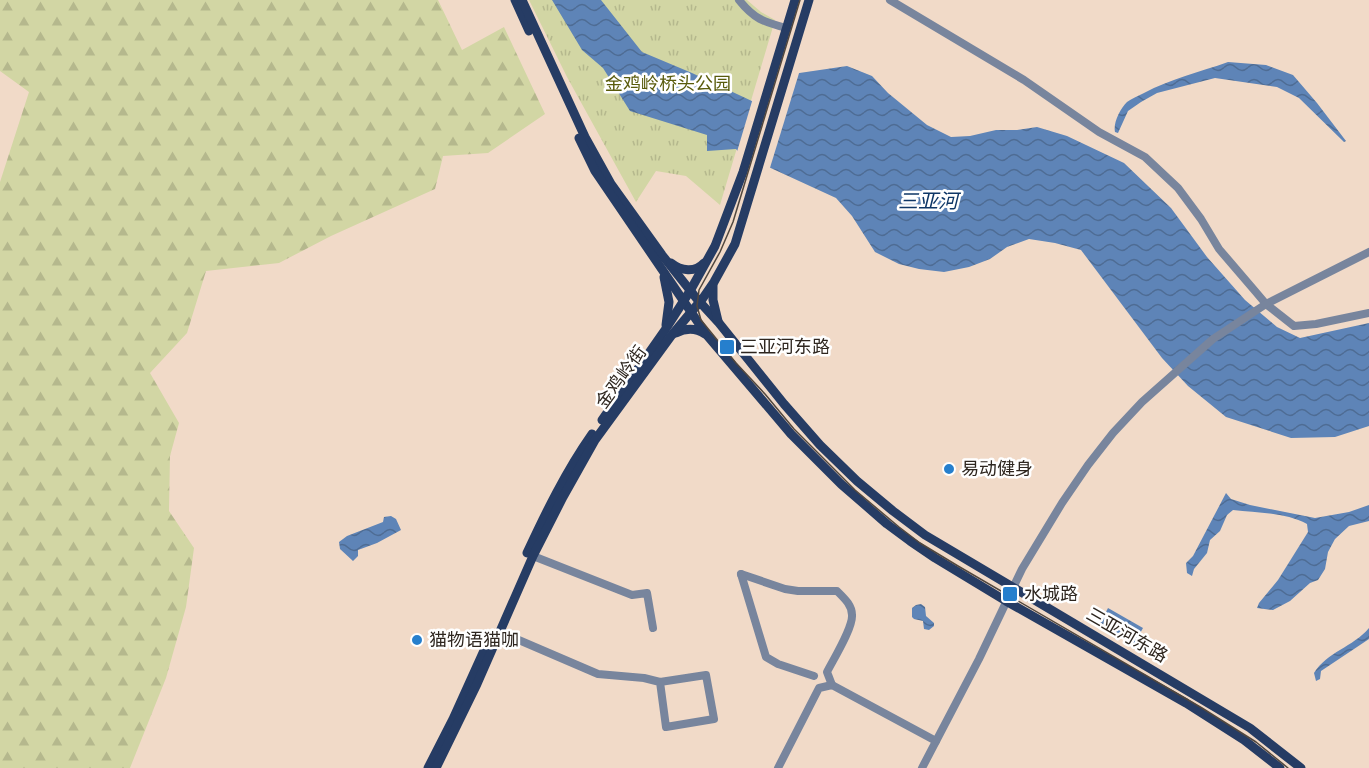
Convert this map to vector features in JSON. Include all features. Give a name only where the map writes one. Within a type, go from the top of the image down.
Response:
[{"type":"main road","name":"三亚河东路","points":[[515,0],[596,171],[661,259],[719,324],[820,445],[857,481],[916,529],[1250,728],[1301,768]]},
{"type":"main road","name":"三亚河东路","points":[[522,0],[585,137],[611,184],[661,259],[684,302],[706,334],[791,434],[841,484],[910,541],[1006,601],[1186,704],[1244,740],[1280,768]]},
{"type":"main road","name":"金鸡岭街","points":[[436,768],[477,684],[532,556],[563,497],[595,440],[668,333],[708,259],[743,171],[795,0]]},
{"type":"main road","name":"金鸡岭街","points":[[428,768],[453,719],[543,518],[562,482],[586,443],[668,333],[700,302],[735,244],[809,0]]},
{"type":"main road","points":[[661,259],[683,270],[695,270],[708,259]]},
{"type":"main road","points":[[661,259],[669,302],[668,333],[690,329],[706,334]]},
{"type":"main road","points":[[714,282],[713,300],[719,324]]},
{"type":"street","points":[[739,0],[748,11],[763,22],[786,28]]},
{"type":"street","points":[[890,0],[1024,80],[1099,132],[1145,157],[1178,188],[1219,249],[1264,305],[1294,326],[1369,313]]},
{"type":"street","points":[[922,768],[1041,536],[1088,465],[1113,433],[1142,402],[1213,339],[1264,305],[1369,252]]},
{"type":"street","points":[[532,556],[632,595],[647,593],[653,628]]},
{"type":"street","points":[[827,672],[814,676],[778,664],[766,657],[741,574],[785,589],[837,591],[849,603],[852,616],[848,630],[827,672],[832,686]]},
{"type":"street","points":[[500,632],[598,674],[644,678],[660,682],[706,675],[714,719],[666,727],[660,682]]},
{"type":"street","points":[[778,768],[819,688],[814,676]]},
{"type":"street","points":[[819,688],[832,686],[936,741]]},
{"type":"green space","points":[[0,0],[438,0],[462,50],[504,27],[545,114],[488,153],[443,156],[435,189],[331,236],[279,263],[206,271],[187,333],[150,373],[179,423],[170,456],[169,511],[194,548],[186,607],[166,678],[130,768],[0,768],[0,182],[29,92],[0,71]]},
{"type":"green space","name":"金鸡岭桥头公园","points":[[529,0],[747,0],[775,20],[720,205],[686,176],[656,171],[636,202],[567,77]]},
{"type":"water","name":"三亚河","points":[[552,0],[601,0],[642,52],[754,102],[779,76],[847,66],[872,76],[888,93],[927,125],[951,137],[1037,127],[1067,136],[1124,163],[1171,208],[1207,257],[1245,300],[1277,327],[1300,338],[1369,323],[1369,426],[1335,437],[1291,438],[1226,417],[1188,386],[1162,358],[1081,250],[1029,239],[1007,247],[990,259],[969,267],[944,272],[899,264],[875,252],[852,216],[836,198],[740,154],[736,149],[707,151],[707,135],[630,111],[603,68],[582,50]]},
{"type":"water","points":[[1228,62],[1266,65],[1293,75],[1346,141],[1344,142],[1299,98],[1277,87],[1215,78],[1157,93],[1128,111],[1118,133],[1115,132],[1118,116],[1127,102],[1164,84]]},
{"type":"water","points":[[1226,493],[1231,499],[1250,505],[1315,518],[1349,512],[1369,505],[1369,521],[1349,526],[1335,539],[1328,552],[1325,569],[1318,580],[1310,583],[1290,601],[1273,610],[1257,608],[1278,580],[1308,532],[1307,524],[1280,515],[1233,510],[1227,515],[1220,531],[1210,540],[1207,553],[1194,569],[1192,576],[1187,573],[1186,563],[1193,556]]},
{"type":"water","points":[[391,516],[396,519],[401,530],[358,550],[358,556],[353,561],[340,549],[339,542],[347,536],[383,522],[384,517]]},
{"type":"water","points":[[921,604],[925,607],[926,616],[934,623],[929,630],[924,629],[923,621],[912,617],[912,608]]},
{"type":"water","points":[[1108,608],[1143,628],[1134,644],[1099,625]]},
{"type":"water","points":[[1369,628],[1369,639],[1321,671],[1320,679],[1316,681],[1314,673],[1319,666],[1363,635]]},
{"type":"pier","points":[[800,70],[769,171],[738,157],[736,155],[753,98],[778,73]]},
{"type":"tram line","points":[[800,0],[733,222],[699,290],[697,306],[701,320],[794,429],[855,490],[899,527],[958,566],[1202,708],[1256,742],[1288,768]]},
{"type":"place","name":"三亚河东路","points":[[727,347]]},
{"type":"place","name":"易动健身","points":[[949,469]]},
{"type":"place","name":"水城路","points":[[1010,594]]},
{"type":"place","name":"猫物语猫咖","points":[[417,640]]}]
